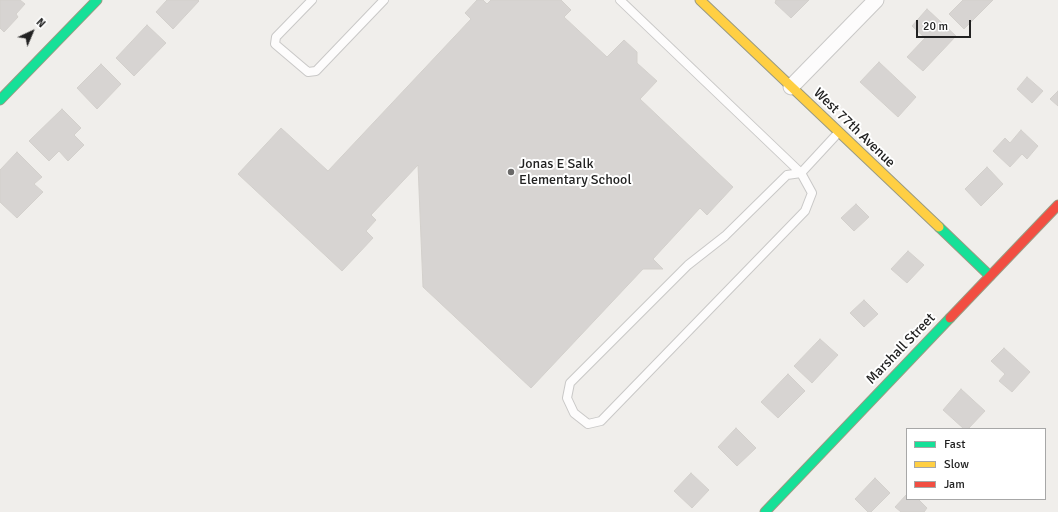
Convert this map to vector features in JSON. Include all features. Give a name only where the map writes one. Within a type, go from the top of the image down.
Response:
[{"type":"street","points":[[0,100],[98,0]]},
{"type":"street","name":"West 77th Avenue","points":[[700,0],[990,276]]},
{"type":"street","points":[[791,87],[876,0]]},
{"type":"street","name":"Marshall Street","points":[[765,512],[1058,205]]},
{"type":"lane","points":[[312,0],[276,37],[275,44],[308,72],[316,71],[384,0]]},
{"type":"lane","points":[[620,0],[801,173],[812,193],[805,211],[601,421],[588,424],[574,413],[567,398],[570,383],[688,265],[725,236],[786,175],[801,173],[838,132]]},
{"type":"building","points":[[0,0],[20,0],[25,4],[16,14],[18,17],[4,32],[0,28]]},
{"type":"building","points":[[167,0],[199,1],[173,29],[156,12]]},
{"type":"building","points":[[477,0],[483,0],[487,4],[491,0],[561,0],[571,10],[564,17],[607,57],[624,40],[637,52],[637,63],[657,81],[640,99],[733,187],[707,215],[700,208],[653,259],[663,269],[643,269],[531,388],[423,287],[418,165],[371,215],[376,220],[366,231],[373,238],[342,271],[238,174],[281,128],[328,171],[471,19],[465,13]]},
{"type":"building","points":[[776,0],[809,0],[791,18],[775,3]]},
{"type":"building","points":[[963,0],[993,0],[964,29],[949,14]]},
{"type":"building","points":[[927,9],[956,36],[923,71],[907,57],[925,38],[912,26]]},
{"type":"building","points":[[147,25],[166,43],[134,76],[116,58]]},
{"type":"building","points":[[879,62],[916,97],[898,117],[860,82]]},
{"type":"building","points":[[101,64],[121,84],[97,109],[77,88]]},
{"type":"building","points":[[1027,77],[1043,91],[1032,103],[1017,89]]},
{"type":"building","points":[[1058,91],[1058,106],[1050,99]]},
{"type":"building","points":[[62,109],[81,128],[74,135],[84,145],[68,161],[59,151],[49,161],[29,141]]},
{"type":"building","points":[[1021,130],[1038,146],[1027,159],[1022,154],[1010,167],[993,151],[1005,138],[1010,143]]},
{"type":"building","points":[[17,152],[42,177],[34,184],[43,192],[17,218],[0,202],[0,170]]},
{"type":"building","points":[[987,167],[1003,184],[981,206],[965,189]]},
{"type":"building","points":[[856,204],[869,217],[854,231],[841,218]]},
{"type":"building","points":[[908,251],[924,265],[907,283],[891,269]]},
{"type":"building","points":[[864,300],[878,314],[864,327],[850,313]]},
{"type":"building","points":[[820,339],[838,355],[812,383],[794,366]]},
{"type":"building","points":[[1004,348],[1030,372],[1012,392],[999,381],[1005,374],[991,361]]},
{"type":"building","points":[[788,374],[805,391],[778,418],[761,402]]},
{"type":"building","points":[[961,389],[985,411],[969,428],[963,428],[943,410]]},
{"type":"building","points":[[736,428],[756,448],[737,466],[718,447]]},
{"type":"building","points":[[691,473],[709,490],[692,508],[674,491]]},
{"type":"building","points":[[875,478],[890,493],[871,512],[868,512],[855,499]]},
{"type":"building","points":[[906,495],[906,500],[919,500],[927,508],[924,512],[901,512],[895,507]]},
{"type":"traffic: fast","points":[[0,100],[97,0]]},
{"type":"traffic: fast","points":[[939,227],[990,276]]},
{"type":"traffic: fast","points":[[765,512],[950,318]]},
{"type":"traffic: slow","points":[[700,0],[939,227]]},
{"type":"traffic: jam","points":[[950,318],[1058,205]]},
{"type":"place","name":"Jonas E Salk Elementary School","points":[[511,172]]}]
